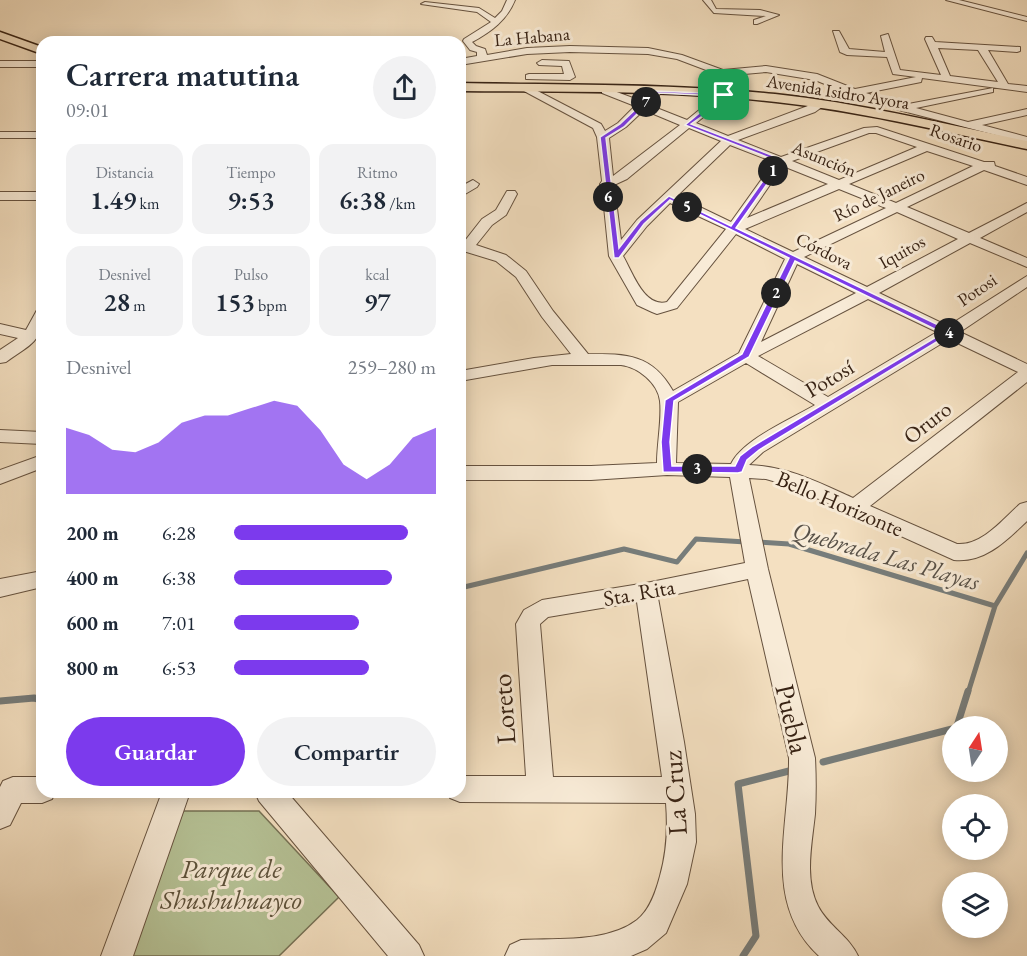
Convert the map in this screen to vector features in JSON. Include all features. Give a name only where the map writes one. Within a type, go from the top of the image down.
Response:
[{"type":"main road","points":[[0,35],[36,49]]},
{"type":"main road","name":"Avenida Isidro Ayora","points":[[466,87],[502,88],[529,83],[554,89],[724,95],[821,104],[1027,145]]},
{"type":"street","points":[[482,58],[482,51],[474,48],[467,41],[496,22],[506,12],[511,0]]},
{"type":"street","points":[[707,0],[714,11],[775,15],[757,22]]},
{"type":"street","points":[[950,0],[1027,20]]},
{"type":"street","points":[[969,5],[988,0]]},
{"type":"street","points":[[425,4],[479,10],[496,22]]},
{"type":"street","points":[[1005,14],[1027,8]]},
{"type":"street","points":[[836,33],[843,50],[847,52],[891,55]]},
{"type":"street","points":[[885,36],[896,72],[1027,89]]},
{"type":"street","points":[[975,71],[944,72],[930,42],[1017,49]]},
{"type":"street","points":[[981,47],[1005,86]]},
{"type":"street","name":"La Habana","points":[[466,61],[527,51],[606,49],[665,54],[722,73],[781,70],[817,77],[853,92],[903,108],[1027,140]]},
{"type":"street","points":[[527,51],[529,83]]},
{"type":"street","points":[[528,63],[566,63],[570,77],[529,83]]},
{"type":"street","points":[[1,65],[36,64]]},
{"type":"street","points":[[986,72],[997,72]]},
{"type":"street","points":[[853,92],[930,77]]},
{"type":"street","points":[[903,108],[1027,80]]},
{"type":"street","points":[[529,83],[597,126],[603,137],[606,184],[616,256],[642,302],[657,309],[672,306],[732,229],[781,160]]},
{"type":"street","name":"Asunción","points":[[606,91],[781,160],[1027,262]]},
{"type":"street","points":[[603,137],[622,125],[657,92]]},
{"type":"street","points":[[606,184],[623,176],[724,95]]},
{"type":"street","points":[[616,256],[642,223],[728,140],[811,110],[821,104]]},
{"type":"street","points":[[965,125],[1027,112]]},
{"type":"street","name":"Rosario","points":[[781,160],[873,129],[1027,181]]},
{"type":"street","points":[[0,135],[36,135]]},
{"type":"street","points":[[732,229],[927,147]]},
{"type":"street","points":[[983,166],[1027,167]]},
{"type":"street","name":"Río de Janeiro","points":[[793,257],[983,166]]},
{"type":"street","points":[[466,189],[473,184]]},
{"type":"street","points":[[466,244],[487,222],[501,212],[511,195]]},
{"type":"street","points":[[0,196],[36,196]]},
{"type":"street","name":"Córdova","points":[[669,198],[949,332],[1027,372]]},
{"type":"street","name":"Iquitos","points":[[669,400],[746,356],[1027,207]]},
{"type":"street","points":[[466,247],[501,258],[522,274],[547,314],[583,358]]},
{"type":"street","points":[[793,257],[746,356],[828,405]]},
{"type":"street","name":"Potosi","points":[[949,332],[1027,280]]},
{"type":"street","points":[[0,358],[31,336],[36,326]]},
{"type":"street","points":[[0,330],[31,336]]},
{"type":"street","name":"Potosí","points":[[738,469],[743,458],[756,448],[949,332]]},
{"type":"street","points":[[466,375],[538,361],[583,358],[623,361],[643,366],[659,380],[669,400],[667,470]]},
{"type":"street","name":"Oruro","points":[[855,507],[1027,372]]},
{"type":"street","points":[[0,436],[36,438]]},
{"type":"street","points":[[0,477],[36,463]]},
{"type":"street","name":"Bello Horizonte","points":[[466,473],[591,473],[738,469],[767,472],[798,480],[964,555],[976,552],[1027,509]]},
{"type":"street","name":"Puebla","points":[[738,469],[757,569],[802,758],[797,888],[812,930],[842,956]]},
{"type":"street","name":"Sta. Rita","points":[[528,624],[532,616],[542,609],[646,592],[757,569]]},
{"type":"street","points":[[0,588],[36,580]]},
{"type":"street","name":"La Cruz","points":[[521,956],[594,951],[624,944],[650,929],[663,908],[676,869],[682,833],[663,682],[646,592]]},
{"type":"street","name":"Loreto","points":[[528,624],[540,788]]},
{"type":"street","points":[[466,789],[678,790]]},
{"type":"street","points":[[0,816],[13,790],[36,790]]},
{"type":"street","points":[[117,956],[174,798]]},
{"type":"street","points":[[274,798],[408,956]]},
{"type":"green space","name":"Parque de Shushuhuayco","points":[[182,811],[259,811],[339,897],[279,956],[131,956]]},
{"type":"waterway","name":"Quebrada Las Playas","points":[[466,587],[624,549],[677,562],[696,539],[746,542]]},
{"type":"waterway","name":"Quebrada Las Playas","points":[[758,542],[789,544],[995,606]]},
{"type":"waterway","points":[[995,606],[1027,553]]},
{"type":"waterway","points":[[968,693],[995,606]]},
{"type":"waterway","points":[[960,716],[968,691]]},
{"type":"waterway","name":"Quebrada Las Playas","points":[[0,701],[36,698]]},
{"type":"waterway","points":[[823,762],[942,732]]},
{"type":"waterway","points":[[743,956],[756,936],[738,784],[789,771]]},
{"type":"route","points":[[724,95],[657,92],[622,125],[603,137],[606,184],[616,256],[642,223],[669,198],[732,229],[793,257],[866,294],[949,332],[756,448],[743,458],[738,469],[667,470],[669,400],[746,356],[793,257],[732,229],[781,160],[687,124],[724,95]]}]
